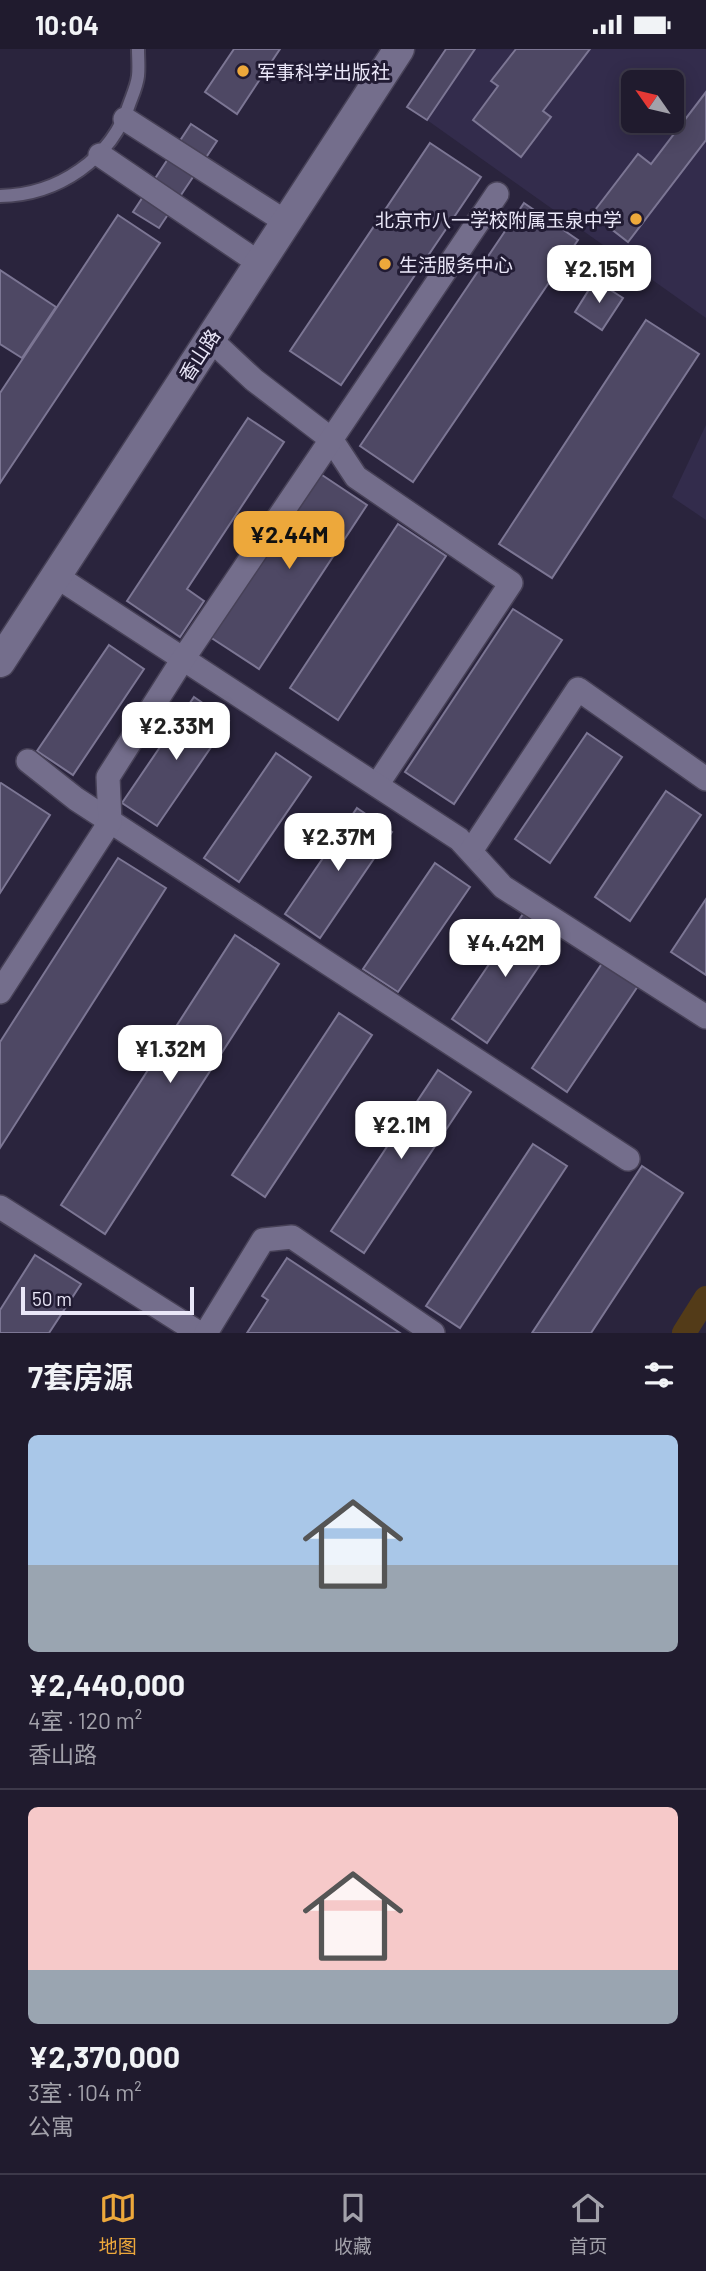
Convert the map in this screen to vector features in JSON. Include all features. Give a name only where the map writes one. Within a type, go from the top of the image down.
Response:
[{"type":"street","name":"香山路","points":[[0,662],[399,49]]},
{"type":"street","points":[[125,119],[286,222]]},
{"type":"street","points":[[100,155],[259,263]]},
{"type":"street","points":[[0,992],[110,822],[108,778],[183,659],[497,194]]},
{"type":"street","points":[[210,339],[254,380],[331,439],[356,477],[511,583],[377,785]]},
{"type":"street","points":[[56,576],[459,839],[503,887],[706,1017]]},
{"type":"street","points":[[471,851],[578,689],[706,779]]},
{"type":"street","points":[[28,761],[110,822],[628,1159]]},
{"type":"street","points":[[0,1206],[200,1333]]},
{"type":"street","points":[[206,1333],[263,1240],[292,1237],[433,1333]]},
{"type":"lane","points":[[0,196],[24,196],[65,181],[100,155],[125,119],[138,78],[138,49]]},
{"type":"shaded area","name":"北京市八一学校附属玉泉中学","points":[[475,49],[706,49],[706,318],[427,120]]},
{"type":"shaded area","points":[[706,425],[706,520],[672,497]]},
{"type":"building","name":"军事科学出版社","points":[[234,49],[280,49],[237,114],[205,92]]},
{"type":"building","points":[[446,49],[475,49],[427,120],[407,107]]},
{"type":"building","points":[[516,49],[590,49],[543,111],[551,117],[521,157],[473,120],[498,86],[491,81]]},
{"type":"building","points":[[706,92],[706,140],[628,242],[592,214],[638,154],[651,164],[675,133],[684,133],[684,121]]},
{"type":"building","points":[[191,124],[217,141],[159,228],[133,212]]},
{"type":"building","name":"生活服务中心","points":[[430,143],[481,177],[341,385],[290,351]]},
{"type":"building","points":[[524,203],[578,240],[413,482],[360,446]]},
{"type":"building","points":[[118,215],[160,243],[0,483],[0,393]]},
{"type":"building","points":[[0,270],[56,307],[22,358],[0,344]]},
{"type":"building","points":[[595,280],[623,298],[602,330],[575,312]]},
{"type":"building","points":[[646,320],[699,354],[552,578],[499,544]]},
{"type":"building","points":[[248,418],[284,442],[187,589],[204,601],[180,637],[127,601]]},
{"type":"building","points":[[319,473],[367,505],[259,669],[210,637]]},
{"type":"building","points":[[398,524],[446,556],[338,720],[290,688]]},
{"type":"building","points":[[513,609],[562,640],[454,804],[405,772]]},
{"type":"building","points":[[109,645],[144,669],[73,775],[37,751]]},
{"type":"building","points":[[194,697],[229,721],[157,826],[122,803]]},
{"type":"building","points":[[587,733],[622,757],[550,863],[515,839]]},
{"type":"building","points":[[276,753],[311,777],[239,882],[204,858]]},
{"type":"building","points":[[0,784],[50,815],[0,893]]},
{"type":"building","points":[[666,791],[701,815],[630,921],[595,897]]},
{"type":"building","points":[[357,808],[392,832],[320,938],[285,914]]},
{"type":"building","points":[[118,858],[166,888],[0,1148],[0,1042]]},
{"type":"building","points":[[435,863],[470,887],[398,992],[363,969]]},
{"type":"building","points":[[706,899],[706,975],[671,952]]},
{"type":"building","points":[[523,914],[558,938],[487,1043],[452,1019]]},
{"type":"building","points":[[235,935],[279,964],[105,1234],[61,1205]]},
{"type":"building","points":[[603,962],[638,986],[567,1092],[532,1068]]},
{"type":"building","points":[[339,1013],[372,1035],[265,1197],[232,1175]]},
{"type":"building","points":[[438,1070],[471,1092],[364,1253],[331,1231]]},
{"type":"building","points":[[533,1144],[567,1166],[460,1328],[426,1306]]},
{"type":"building","points":[[642,1166],[683,1193],[591,1333],[532,1333]]},
{"type":"building","points":[[35,1255],[81,1284],[49,1333],[0,1333],[0,1310]]},
{"type":"building","points":[[287,1258],[400,1333],[247,1333],[268,1300],[262,1296]]},
{"type":"waterway","points":[[684,1333],[706,1298]]},
{"type":"place","name":"军事科学出版社","points":[[243,71]]},
{"type":"place","name":"北京市八一学校附属玉泉中学","points":[[636,219]]},
{"type":"place","name":"生活服务中心","points":[[385,264]]}]
